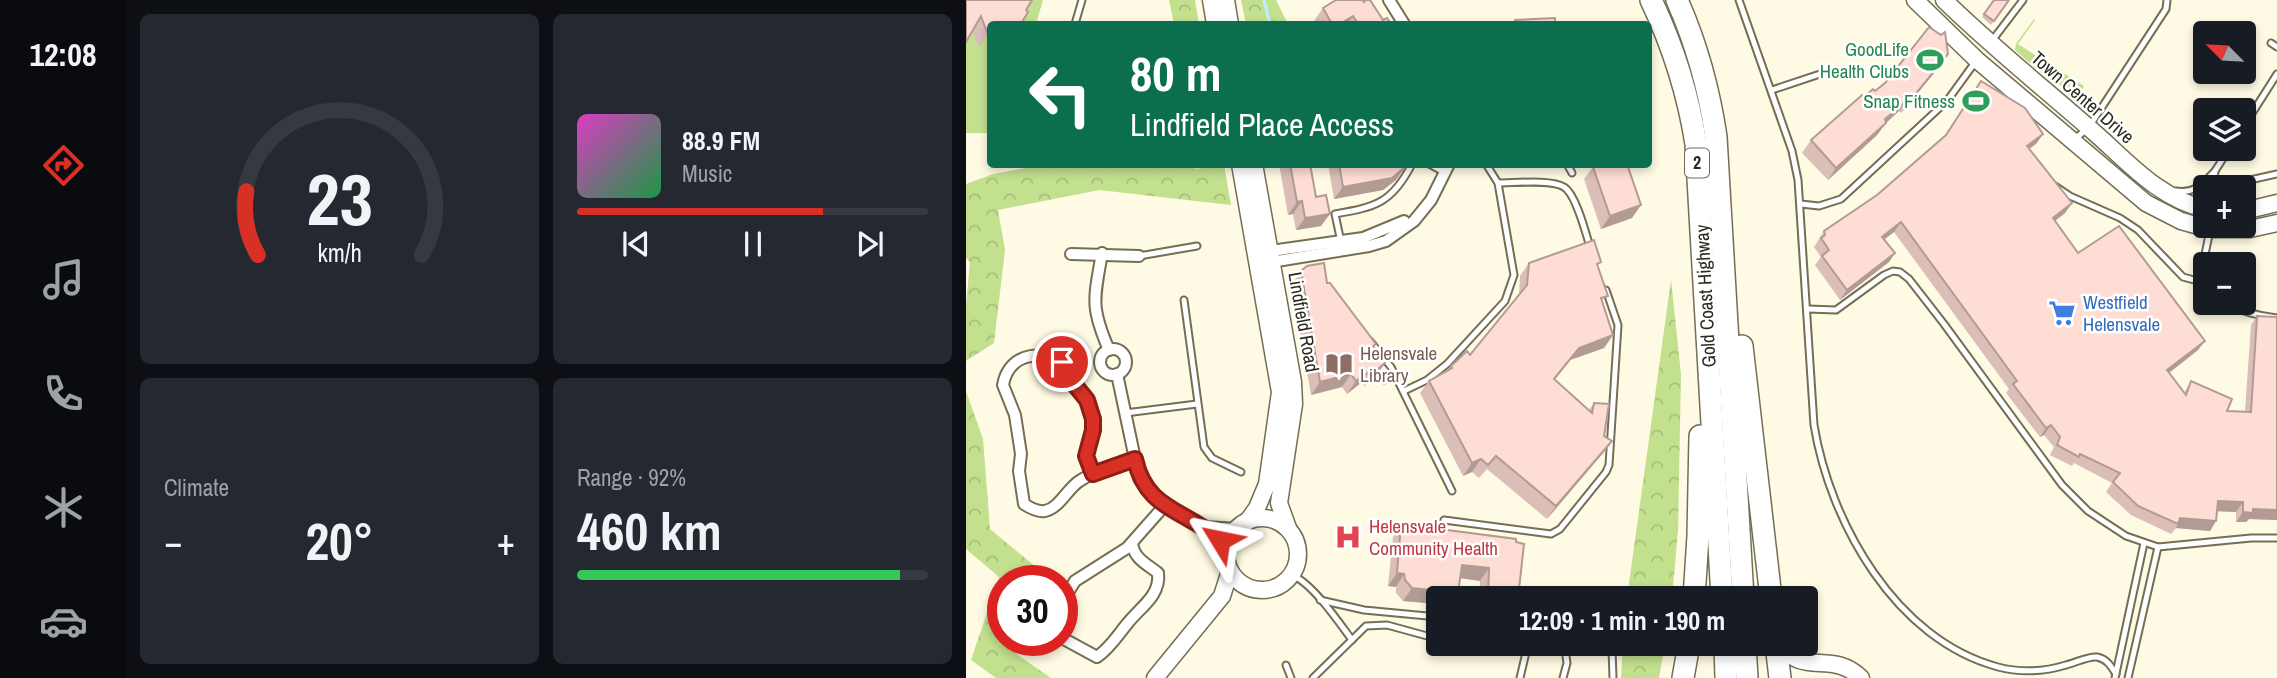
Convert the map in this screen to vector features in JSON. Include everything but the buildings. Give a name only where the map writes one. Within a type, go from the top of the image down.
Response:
[{"type":"highway","name":"Gold Coast Highway","points":[[1651,0],[1673,51],[1691,111],[1698,172],[1721,586]]},
{"type":"highway","name":"Gold Coast Highway","points":[[1677,0],[1699,55],[1712,109],[1719,168],[1742,586]]},
{"type":"highway","points":[[1726,306],[1740,330],[1770,586]]},
{"type":"highway","points":[[1695,586],[1699,495],[1699,374],[1707,333]]},
{"type":"highway","points":[[1683,678],[1687,656]]},
{"type":"highway","points":[[1725,656],[1726,678]]},
{"type":"highway","points":[[1746,656],[1747,678]]},
{"type":"highway","points":[[1779,656],[1780,678]]},
{"type":"street","points":[[1211,0],[1214,21]]},
{"type":"street","points":[[1226,0],[1230,21]]},
{"type":"street","points":[[1389,0],[1402,21]]},
{"type":"street","name":"Town Center Drive","points":[[1915,0],[1977,60],[2146,203],[2180,221],[2193,224]]},
{"type":"street","name":"Town Center Drive","points":[[1944,0],[1990,43],[2090,127],[2141,176],[2193,205]]},
{"type":"street","points":[[1977,60],[1990,43]]},
{"type":"street","name":"Lindfield Road","points":[[1241,168],[1293,382],[1294,404],[1279,503],[1287,528]]},
{"type":"street","name":"Lindfield Road","points":[[1242,525],[1257,508],[1267,484],[1280,392],[1254,168]]},
{"type":"street","points":[[1264,258],[1385,241],[1414,221],[1431,200],[1448,169]]},
{"type":"street","points":[[2256,208],[2277,203]]},
{"type":"street","name":"Town Center Drive","points":[[2256,228],[2277,223]]},
{"type":"street","points":[[1264,258],[1323,259],[1342,246]]},
{"type":"street","points":[[1102,253],[1094,299],[1095,312],[1109,350]]},
{"type":"street","points":[[1071,254],[1139,256]]},
{"type":"street","points":[[1109,350],[1121,352],[1126,359],[1125,368],[1118,374],[1108,374],[1102,368],[1101,359],[1109,350]]},
{"type":"street","points":[[1093,474],[1086,456],[1093,419],[1087,400],[1074,384],[1069,368],[1048,355],[1016,360],[1008,368],[1003,385],[1015,415],[1024,503],[1032,510],[1045,511],[1054,506],[1076,483],[1135,459]]},
{"type":"street","points":[[1118,374],[1139,478],[1147,491],[1165,505],[1205,527],[1227,549]]},
{"type":"street","points":[[1078,579],[1118,555],[1165,505]]},
{"type":"street","points":[[1205,527],[1242,525],[1269,519],[1287,528],[1297,546],[1296,566],[1292,575],[1275,588],[1265,590],[1244,586],[1230,571],[1227,549],[1230,538],[1242,525]]},
{"type":"street","points":[[1078,647],[1097,657],[1112,645],[1126,624],[1151,598],[1159,581],[1158,573],[1141,561],[1133,551],[1132,543]]},
{"type":"street","points":[[1155,678],[1222,596],[1230,571]]},
{"type":"street","points":[[1206,616],[1231,598],[1254,589]]},
{"type":"street","points":[[1787,656],[1799,664],[1842,666],[1861,678]]},
{"type":"lane","points":[[1076,21],[1082,0]]},
{"type":"lane","points":[[1739,0],[1792,151],[1801,204],[1811,399],[1820,457],[1855,545],[1887,589],[1927,630],[1970,657],[1998,667],[2029,672],[2062,667],[2095,657],[2108,661],[2115,676]]},
{"type":"lane","points":[[1990,43],[2023,0]]},
{"type":"lane","points":[[2073,141],[2090,127],[2166,9],[2167,0]]},
{"type":"lane","points":[[1801,204],[1819,206],[1841,199],[1947,101],[1977,60]]},
{"type":"lane","points":[[1772,90],[1823,73]]},
{"type":"lane","points":[[2256,107],[2277,74]]},
{"type":"lane","points":[[2160,188],[2184,192],[2198,189],[2221,161]]},
{"type":"lane","points":[[1342,246],[1335,214],[1370,208],[1385,200],[1395,192],[1410,168]]},
{"type":"lane","points":[[1404,391],[1427,380],[1447,364],[1505,300],[1514,275],[1498,183],[1489,168]]},
{"type":"lane","points":[[1569,168],[1572,173]]},
{"type":"lane","points":[[2214,175],[2215,171]]},
{"type":"lane","points":[[2256,179],[2277,174]]},
{"type":"lane","points":[[1498,183],[1563,186],[1573,197],[1591,248]]},
{"type":"lane","points":[[2054,185],[2070,197],[2138,230],[2183,277],[2193,279]]},
{"type":"lane","points":[[1139,256],[1197,246]]},
{"type":"lane","points":[[1808,309],[1836,310],[1884,275],[1893,271],[1905,275],[2062,485],[2088,511],[2126,536],[2158,547],[2277,538]]},
{"type":"lane","points":[[1444,520],[1551,534],[1560,529],[1606,472],[1609,465],[1618,325],[1605,287]]},
{"type":"lane","points":[[1184,300],[1206,453],[1241,472]]},
{"type":"lane","points":[[2256,315],[2277,317]]},
{"type":"lane","points":[[1366,336],[1404,391],[1452,491]]},
{"type":"lane","points":[[1384,380],[1395,375]]},
{"type":"lane","points":[[1125,413],[1197,404]]},
{"type":"lane","points":[[2115,676],[2144,543]]},
{"type":"lane","points":[[2128,678],[2158,547]]},
{"type":"lane","points":[[1292,575],[1300,578],[1321,600],[1352,640]]},
{"type":"lane","points":[[1321,600],[1364,610],[1426,616]]},
{"type":"lane","points":[[1313,678],[1366,626],[1375,624],[1406,629],[1426,637]]},
{"type":"lane","points":[[1520,678],[1525,656]]},
{"type":"lane","points":[[1563,678],[1566,656]]},
{"type":"lane","points":[[1612,656],[1613,678]]},
{"type":"lane","points":[[1286,665],[1291,678]]},
{"type":"green space","points":[[966,0],[1043,0],[1037,21],[987,21],[987,133],[966,133]]},
{"type":"green space","points":[[1169,0],[1195,0],[1198,21],[1173,21]]},
{"type":"green space","points":[[1241,0],[1276,0],[1286,21],[1245,21]]},
{"type":"green space","points":[[2034,19],[2018,44],[2084,86],[2080,92],[2055,82],[2015,50],[2016,44]]},
{"type":"green space","points":[[1026,168],[1225,168],[1231,205],[1099,190],[998,210],[1005,250],[994,343],[966,361],[966,305],[970,262],[966,258],[966,184],[993,174]]},
{"type":"green space","points":[[1671,280],[1681,374],[1678,530],[1673,586],[1629,586]]},
{"type":"green space","points":[[966,391],[983,439],[990,529],[1034,565],[987,567],[966,549]]},
{"type":"green space","points":[[987,613],[987,656],[1019,656],[1051,678],[996,678],[971,660]]},
{"type":"green space","points":[[1622,656],[1663,656],[1659,678],[1621,678]]},
{"type":"waterway","points":[[1264,0],[1269,21]]},
{"type":"place","name":"GoodLife Health Clubs","points":[[1930,60]]},
{"type":"place","name":"Snap Fitness","points":[[1976,101]]},
{"type":"place","name":"Westfield Helensvale","points":[[2062,313]]},
{"type":"place","name":"Helensvale Library","points":[[1339,364]]},
{"type":"place","name":"Helensvale Community Health","points":[[1348,537]]},
{"type":"route","points":[[1062,362],[1069,368],[1074,384],[1087,400],[1093,419],[1086,456],[1093,474],[1103,468],[1135,459],[1139,478],[1147,491],[1165,505],[1205,527],[1220,540]]}]
